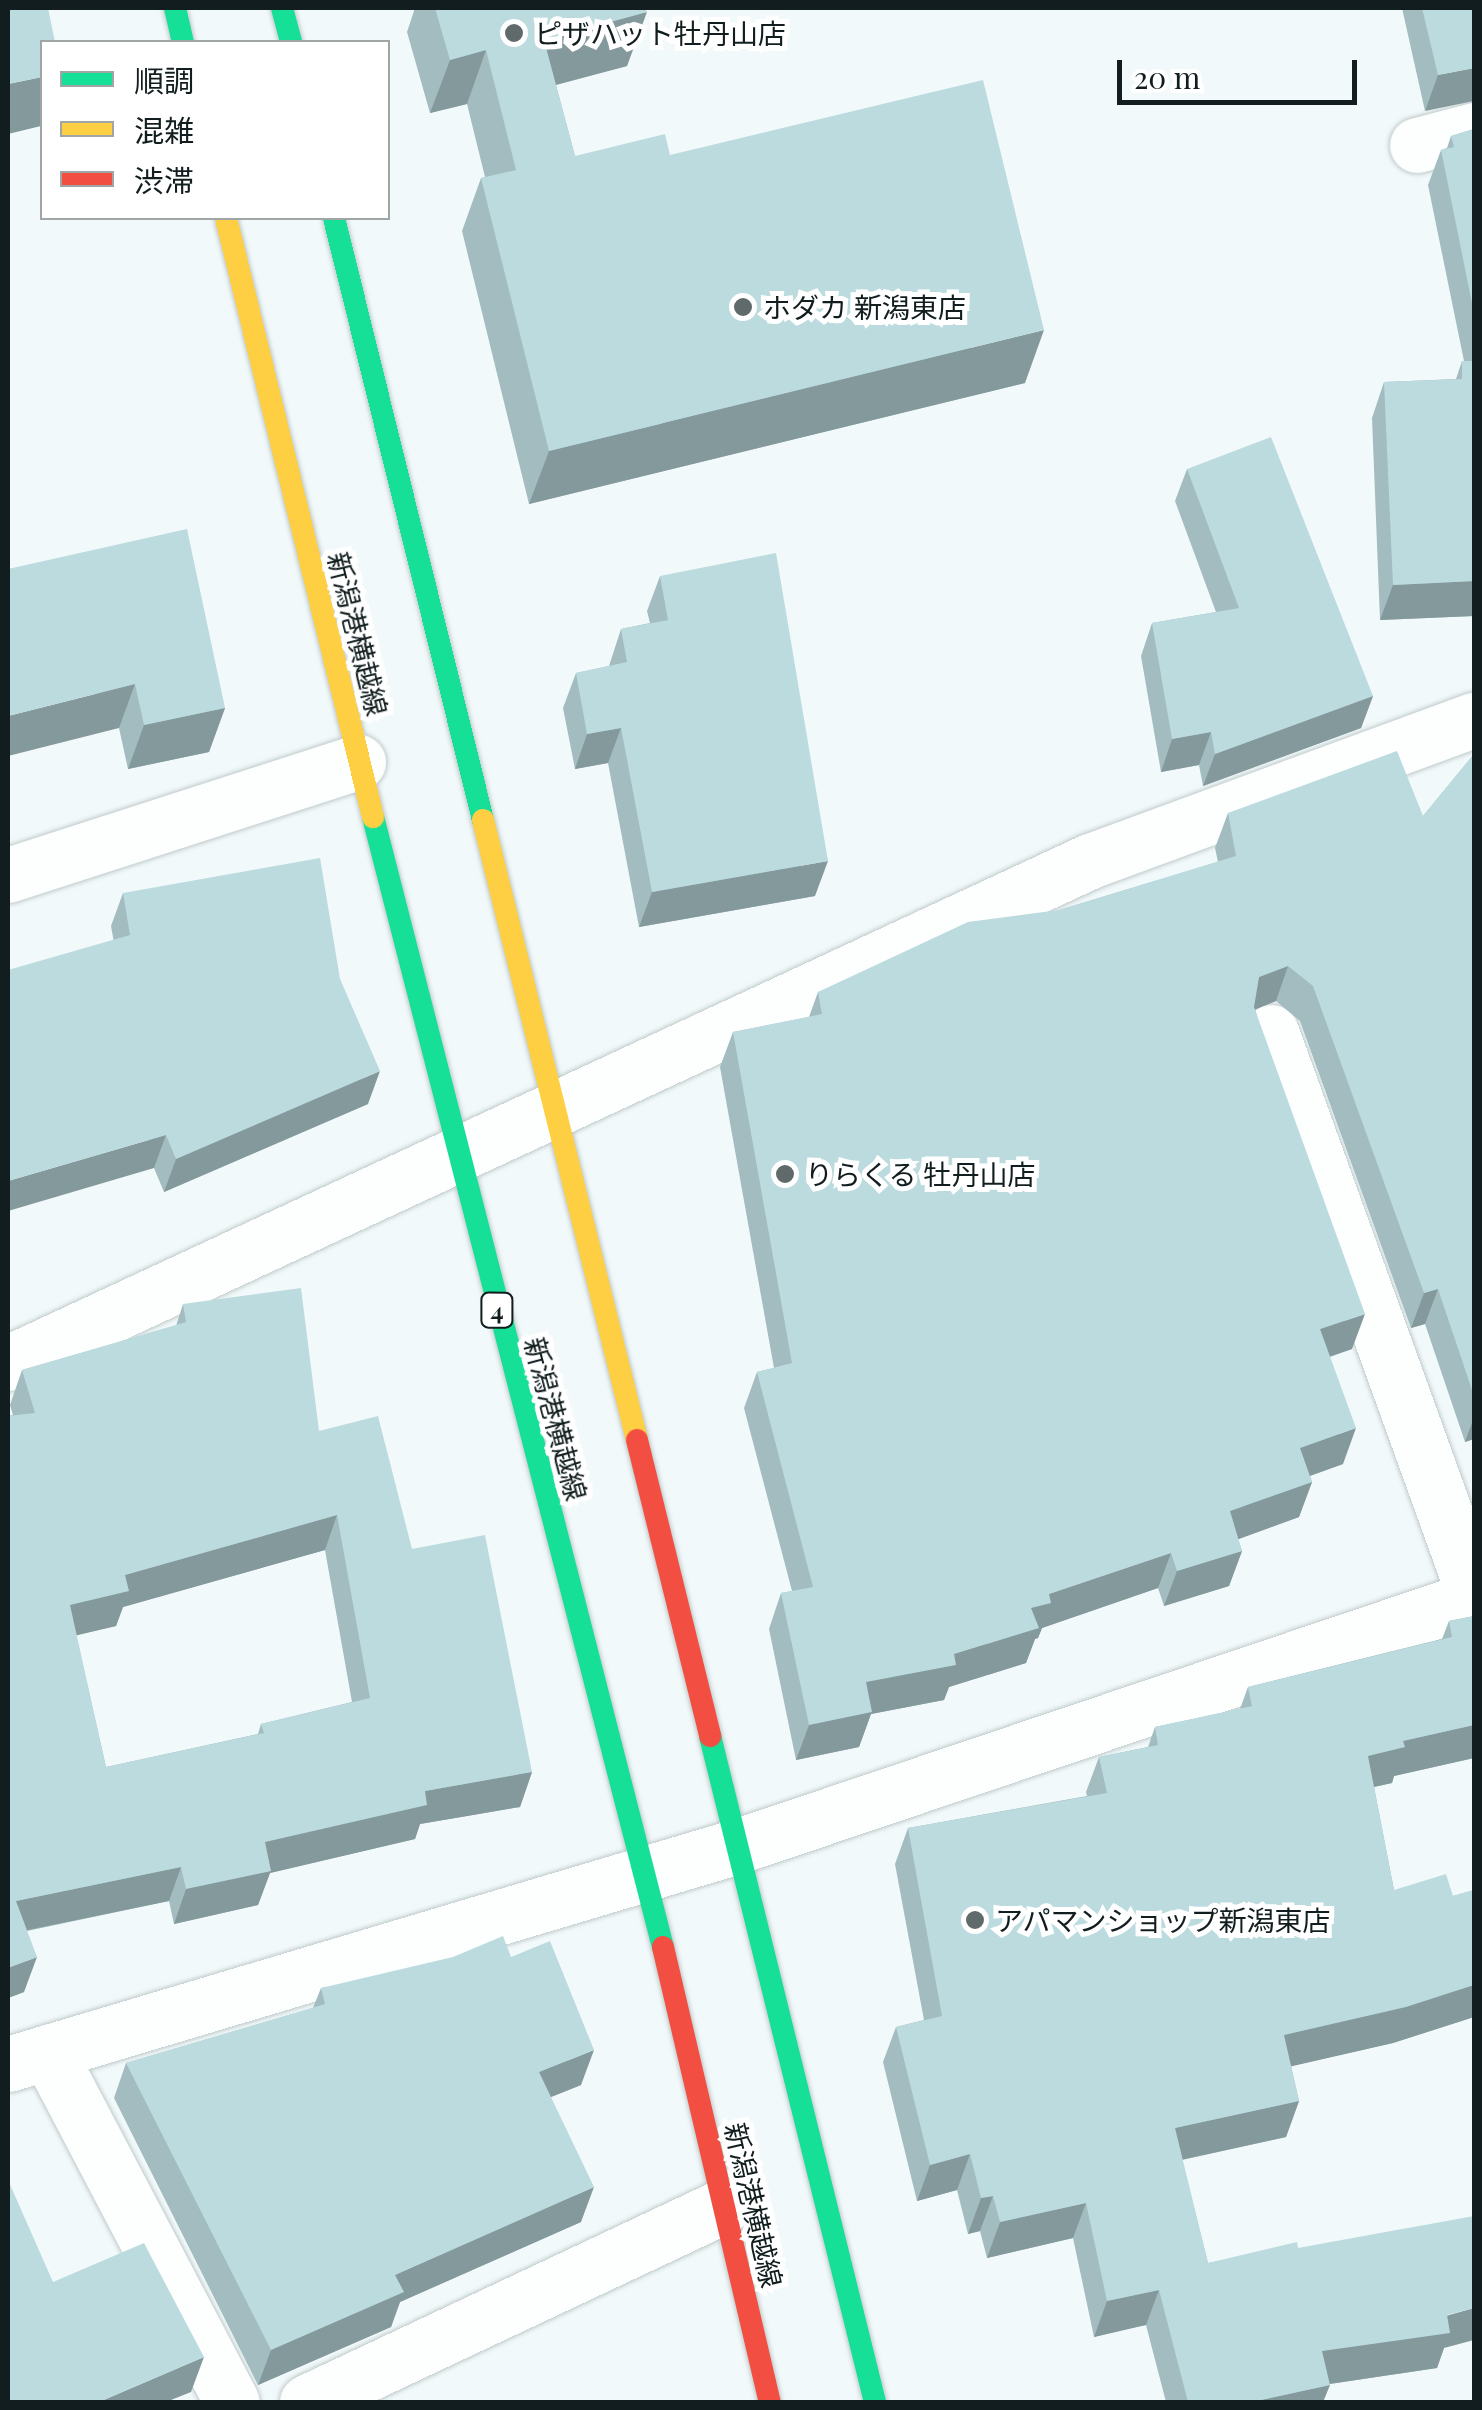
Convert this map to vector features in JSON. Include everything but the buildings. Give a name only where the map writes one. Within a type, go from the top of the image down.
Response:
[{"type":"main road","points":[[174,8],[182,40]]},
{"type":"main road","points":[[282,8],[290,40]]},
{"type":"main road","name":"新潟港横越線","points":[[226,220],[456,1158],[645,1872],[770,2402]]},
{"type":"main road","points":[[335,220],[875,2402]]},
{"type":"street","points":[[1417,145],[1474,130]]},
{"type":"street","points":[[8,1363],[1090,861],[1474,720]]},
{"type":"street","points":[[8,874],[358,762]]},
{"type":"street","points":[[232,2402],[28,2058],[738,1846],[1474,1596],[1271,1032]]},
{"type":"street","points":[[307,2402],[723,2206]]},
{"type":"traffic: fast","points":[[175,8],[183,40]]},
{"type":"traffic: fast","points":[[282,8],[290,40]]},
{"type":"traffic: fast","points":[[334,220],[483,820]]},
{"type":"traffic: fast","points":[[373,817],[663,1947]]},
{"type":"traffic: fast","points":[[710,1736],[875,2402]]},
{"type":"traffic: slow","points":[[226,220],[373,817]]},
{"type":"traffic: slow","points":[[483,820],[637,1440]]},
{"type":"traffic: jam","points":[[637,1440],[710,1736]]},
{"type":"traffic: jam","points":[[663,1947],[770,2402]]},
{"type":"place","name":"ピザハット牡丹山店","points":[[514,33]]},
{"type":"place","name":"ホダカ 新潟東店","points":[[743,307]]},
{"type":"place","name":"りらくる 牡丹山店","points":[[785,1174]]},
{"type":"place","name":"アパマンショップ新潟東店","points":[[975,1920]]}]
